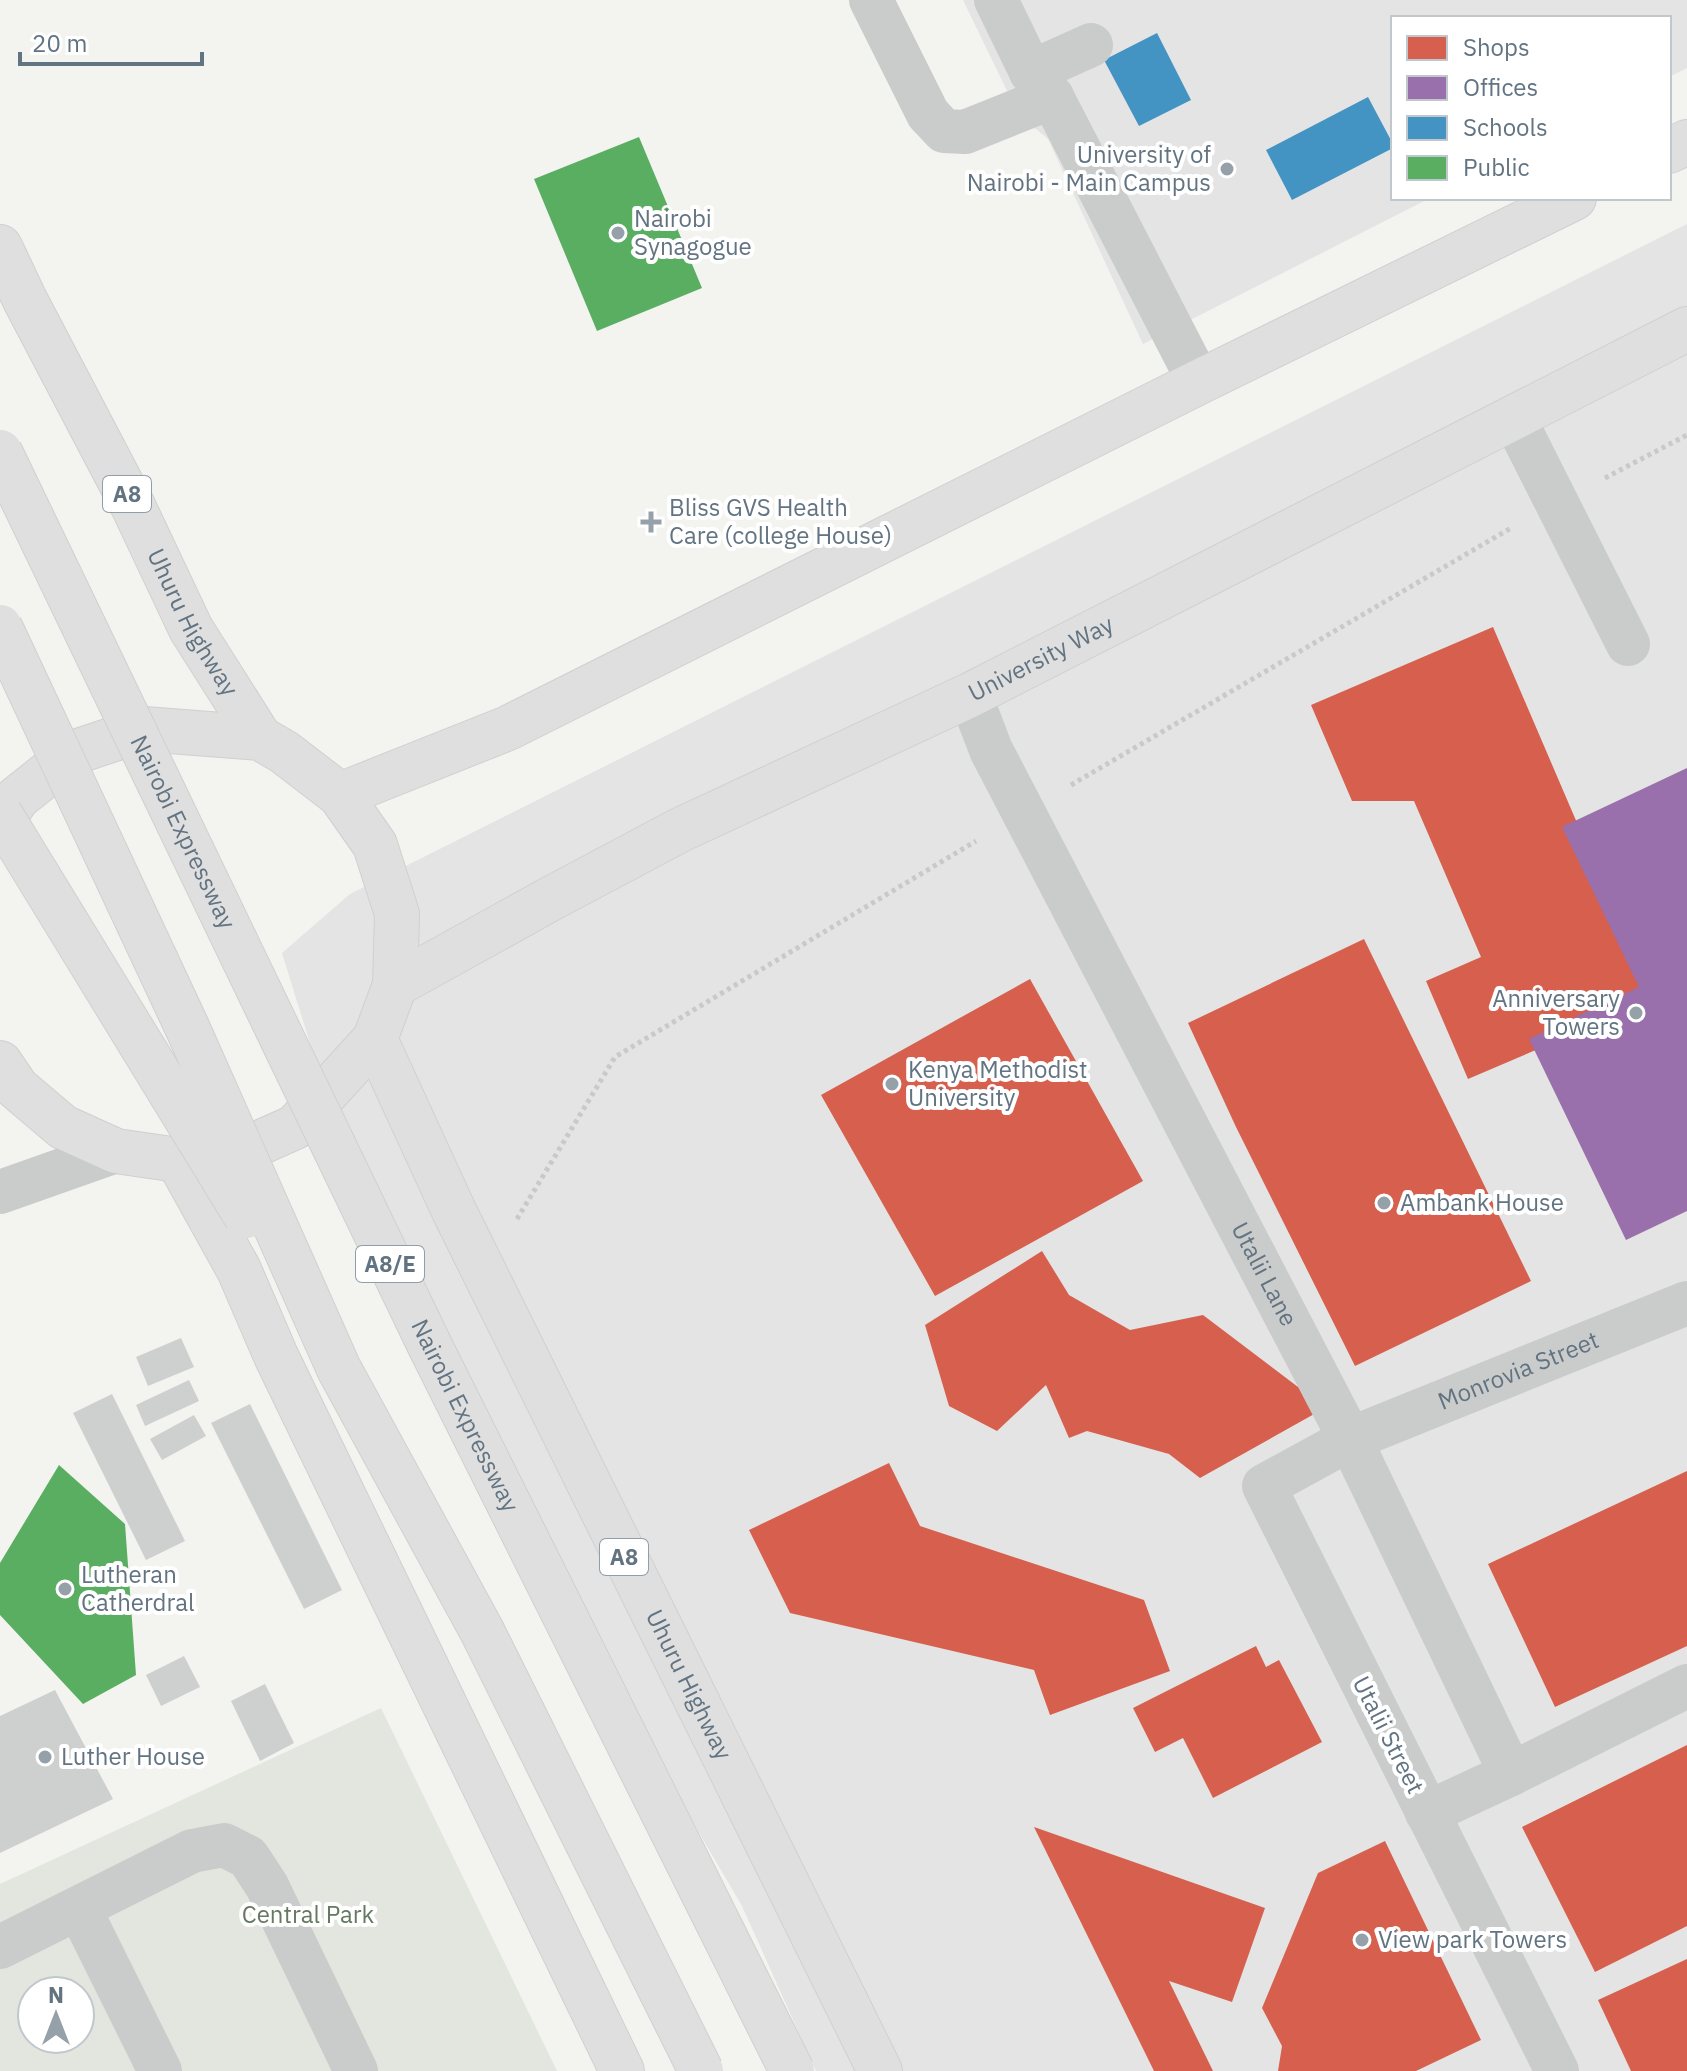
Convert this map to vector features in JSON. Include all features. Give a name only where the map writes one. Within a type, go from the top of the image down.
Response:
[{"type":"highway","points":[[340,795],[508,728],[1570,200]]},
{"type":"highway","name":"Uhuru Highway","points":[[0,247],[133,506],[191,629],[260,738]]},
{"type":"highway","name":"University Way","points":[[395,985],[680,830],[970,695],[1687,329]]},
{"type":"highway","name":"Nairobi Expressway","points":[[0,452],[423,1331],[792,2071]]},
{"type":"highway","points":[[0,627],[187,1027],[339,1369]]},
{"type":"highway","points":[[0,825],[17,798],[75,752],[144,729],[260,738],[284,752],[340,795],[375,845],[397,914],[395,985],[375,1039],[295,1127],[239,1152],[178,1160],[116,1151],[63,1127],[17,1088],[0,1063]]},
{"type":"highway","points":[[0,814],[339,1369],[482,1631],[701,2071]]},
{"type":"highway","name":"Uhuru Highway","points":[[375,1039],[461,1225],[880,2071]]},
{"type":"highway","points":[[178,1160],[239,1270],[289,1383],[622,2071]]},
{"type":"street","points":[[871,0],[928,114],[944,131],[965,132],[1041,84],[1091,45]]},
{"type":"street","points":[[996,0],[1199,382]]},
{"type":"street","points":[[1514,418],[1628,644]]},
{"type":"street","name":"Utalii Lane","points":[[970,695],[991,750],[1350,1439],[1511,1774]]},
{"type":"street","points":[[0,1192],[116,1151]]},
{"type":"street","name":"Monrovia Street","points":[[1350,1439],[1687,1303]]},
{"type":"street","name":"Utalii Street","points":[[1350,1439],[1264,1486],[1557,2071]]},
{"type":"street","points":[[1427,1813],[1687,1686]]},
{"type":"street","points":[[0,1947],[192,1851],[224,1845],[248,1857],[267,1886],[347,2068]]},
{"type":"street","points":[[79,1908],[160,2071]]},
{"type":"path","points":[[517,1220],[615,1057],[1023,812],[1512,528],[1687,435]]},
{"type":"shaded area","name":"University of Nairobi - Main Campus","points":[[963,0],[1687,0],[1687,68],[1671,76],[1671,16],[1391,16],[1391,200],[1426,200],[1143,344],[1048,139],[1036,129],[1024,126]]},
{"type":"shaded area","points":[[1687,224],[1687,2071],[816,2071],[742,1906],[392,1307],[282,953],[350,894]]},
{"type":"green space","name":"Central Park","points":[[381,1708],[557,2071],[0,2071],[0,1884]]},
{"type":"building: Shops","points":[[1493,627],[1653,1000],[1468,1079],[1426,981],[1481,957],[1414,801],[1352,801],[1311,705]]},
{"type":"building: Shops","name":"Ambank House","points":[[1364,939],[1531,1281],[1355,1366],[1188,1023]]},
{"type":"building: Shops","points":[[1030,979],[1143,1181],[935,1296],[821,1095]]},
{"type":"building: Shops","points":[[1042,1251],[1069,1295],[1130,1330],[1203,1315],[1302,1390],[1316,1413],[1200,1478],[1169,1454],[1087,1431],[1069,1438],[1046,1385],[997,1431],[949,1406],[925,1325]]},
{"type":"building: Shops","points":[[889,1463],[920,1526],[1144,1600],[1170,1671],[1050,1715],[1034,1670],[790,1613],[749,1530]]},
{"type":"building: Shops","points":[[1687,1471],[1687,1646],[1555,1707],[1488,1564]]},
{"type":"building: Shops","points":[[1256,1646],[1266,1667],[1279,1660],[1322,1742],[1213,1798],[1183,1738],[1155,1752],[1133,1708]]},
{"type":"building: Shops","points":[[1687,1745],[1687,1926],[1595,1972],[1522,1827]]},
{"type":"building: Shops","points":[[1034,1827],[1265,1908],[1232,2002],[1169,1981],[1213,2071],[1154,2071]]},
{"type":"building: Shops","name":"View park Towers","points":[[1385,1841],[1481,2040],[1416,2071],[1278,2071],[1282,2046],[1262,2008],[1318,1873]]},
{"type":"building: Shops","points":[[1687,1959],[1687,2071],[1631,2071],[1598,2000]]},
{"type":"building: Offices","name":"Anniversary Towers","points":[[1687,768],[1687,1211],[1626,1240],[1529,1039],[1639,987],[1562,827]]},
{"type":"building: Schools","points":[[1157,33],[1191,100],[1139,126],[1104,60]]},
{"type":"building: Schools","points":[[1368,97],[1391,140],[1391,149],[1292,200],[1266,150]]},
{"type":"building: Public","name":"Nairobi Synagogue","points":[[639,137],[702,288],[597,331],[534,179]]},
{"type":"building: Public","name":"Lutheran Catherdral","points":[[59,1465],[125,1524],[136,1675],[83,1704],[0,1615],[0,1563]]},
{"type":"building: Other","points":[[181,1338],[194,1367],[148,1386],[136,1357]]},
{"type":"building: Other","points":[[189,1380],[199,1401],[145,1426],[136,1405]]},
{"type":"building: Other","points":[[112,1394],[185,1541],[146,1560],[73,1413]]},
{"type":"building: Other","points":[[250,1404],[342,1590],[304,1609],[211,1423]]},
{"type":"building: Other","points":[[194,1415],[206,1436],[162,1460],[150,1439]]},
{"type":"building: Other","points":[[184,1656],[200,1687],[161,1706],[146,1675]]},
{"type":"building: Other","points":[[265,1684],[294,1743],[260,1761],[231,1701]]},
{"type":"building: Other","name":"Luther House","points":[[55,1690],[113,1799],[0,1853],[0,1716]]},
{"type":"place","name":"University of Nairobi - Main Campus","points":[[1227,169]]},
{"type":"place","name":"Nairobi Synagogue","points":[[618,233]]},
{"type":"place","name":"Bliss GVS Health Care (college House)","points":[[651,522]]},
{"type":"place","name":"Anniversary Towers","points":[[1636,1013]]},
{"type":"place","name":"Kenya Methodist University","points":[[892,1084]]},
{"type":"place","name":"Ambank House","points":[[1384,1203]]},
{"type":"place","name":"Lutheran Catherdral","points":[[65,1589]]},
{"type":"place","name":"Luther House","points":[[45,1757]]},
{"type":"place","name":"View park Towers","points":[[1362,1940]]}]
